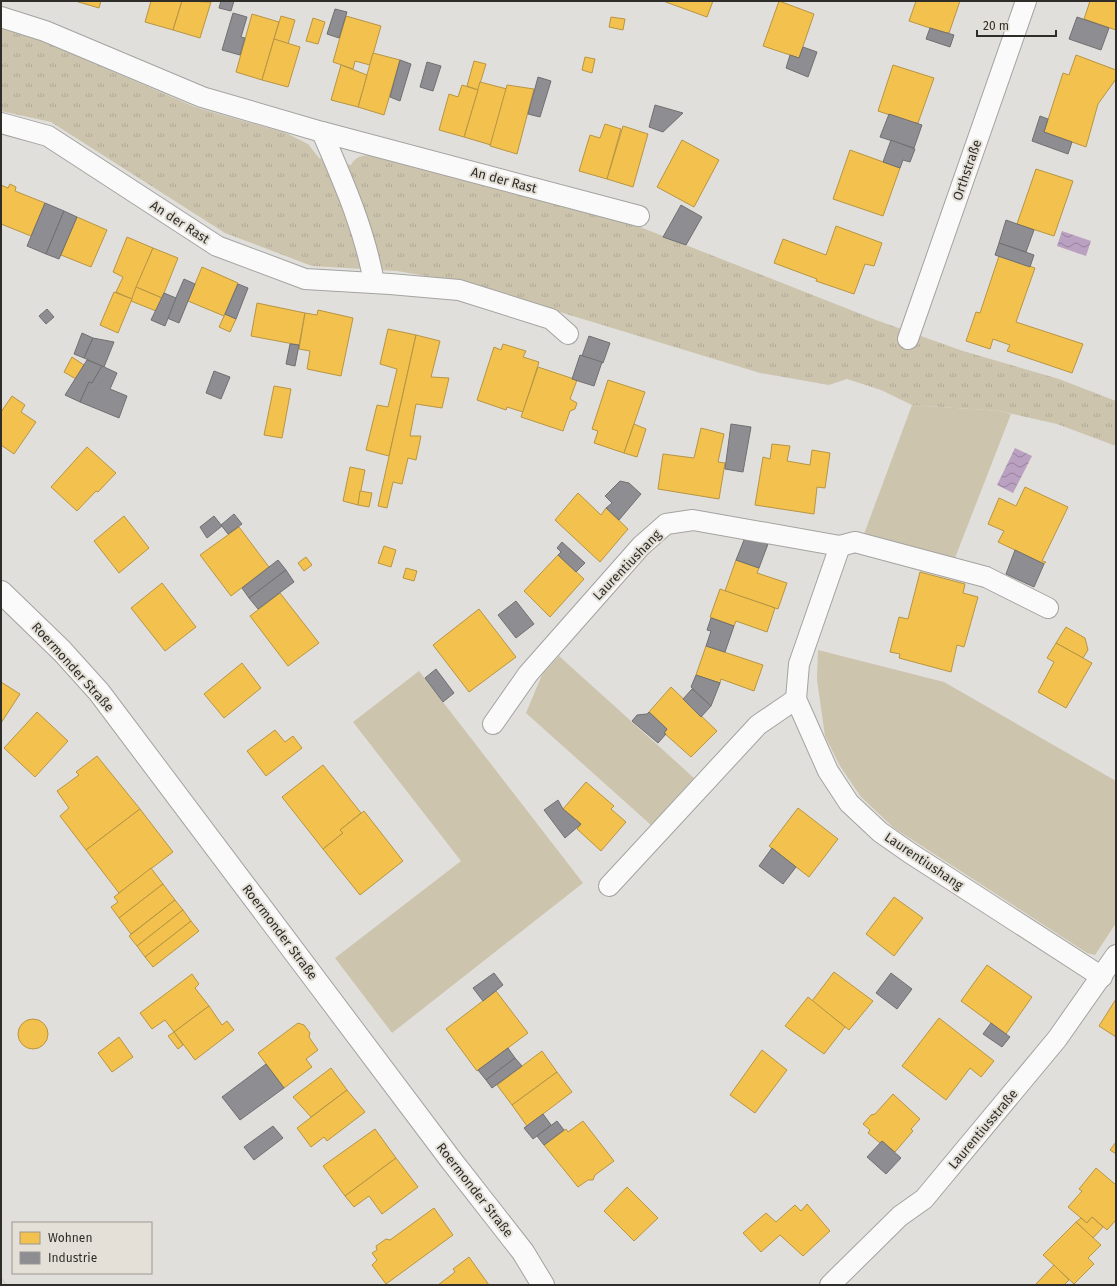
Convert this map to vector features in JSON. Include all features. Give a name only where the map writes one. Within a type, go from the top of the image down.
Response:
[{"type":"main road","name":"Roermonder Straße","points":[[1,592],[62,651],[99,692],[451,1160],[523,1252],[543,1285]]},
{"type":"street","name":"Orthstraße","points":[[908,339],[1026,1]]},
{"type":"street","name":"An der Rast","points":[[1,17],[45,31],[202,97],[322,132],[639,216]]},
{"type":"street","name":"An der Rast","points":[[1,123],[48,136],[217,246],[305,279],[459,290],[552,319],[568,334]]},
{"type":"street","points":[[322,132],[344,183],[369,255],[374,283]]},
{"type":"street","name":"Laurentiushang","points":[[493,724],[528,674],[641,546],[666,524],[694,520],[840,546],[855,542],[986,577],[1048,608]]},
{"type":"street","name":"Laurentiushang","points":[[840,546],[799,664],[796,699],[828,771],[850,803],[880,832],[1102,977]]},
{"type":"street","points":[[609,886],[758,726],[796,699]]},
{"type":"street","name":"Laurentiusstraße","points":[[830,1285],[900,1216],[924,1199],[1057,1039],[1116,955]]},
{"type":"green space","points":[[1,28],[42,41],[195,107],[286,133],[308,144],[319,158],[351,165],[359,157],[370,155],[635,225],[876,320],[963,351],[1059,379],[1116,401],[1116,446],[1057,424],[999,411],[912,405],[881,390],[847,379],[829,385],[760,373],[461,282],[397,271],[312,266],[225,233],[51,122],[1,111]]},
{"type":"green space","points":[[912,405],[999,411],[1011,414],[955,558],[864,534]]},
{"type":"green space","points":[[818,650],[944,682],[1116,781],[1116,923],[1095,955],[1087,953],[894,828],[861,797],[840,766],[825,736],[817,680]]},
{"type":"green space","points":[[559,656],[694,778],[651,825],[526,713],[542,675]]},
{"type":"green space","points":[[419,671],[583,883],[392,1033],[335,958],[461,861],[353,722]]},
{"type":"water","points":[[1062,231],[1091,241],[1086,256],[1057,246]]},
{"type":"water","points":[[1015,448],[1032,456],[1013,493],[997,485]]},
{"type":"building: Wohnen","points":[[75,1],[101,1],[99,8]]},
{"type":"building: Wohnen","points":[[151,1],[182,1],[173,30],[145,22]]},
{"type":"building: Wohnen","points":[[182,1],[211,2],[200,38],[173,30]]},
{"type":"building: Wohnen","points":[[663,1],[713,1],[707,17]]},
{"type":"building: Wohnen","points":[[779,1],[814,14],[799,58],[763,46]]},
{"type":"building: Wohnen","points":[[916,1],[960,1],[949,33],[909,21]]},
{"type":"building: Wohnen","points":[[1090,1],[1116,1],[1116,30],[1084,19]]},
{"type":"building: Wohnen","points":[[252,14],[279,22],[262,80],[236,72]]},
{"type":"building: Wohnen","points":[[281,16],[295,20],[288,44],[274,39]]},
{"type":"building: Wohnen","points":[[346,16],[381,26],[370,65],[355,61],[353,69],[333,62]]},
{"type":"building: Wohnen","points":[[611,17],[625,19],[623,30],[609,27]]},
{"type":"building: Wohnen","points":[[313,18],[325,22],[318,44],[306,41]]},
{"type":"building: Wohnen","points":[[274,39],[300,47],[288,87],[262,80]]},
{"type":"building: Wohnen","points":[[373,53],[400,60],[384,115],[358,107]]},
{"type":"building: Wohnen","points":[[1076,55],[1116,70],[1116,79],[1098,104],[1086,147],[1044,132],[1063,73],[1069,75]]},
{"type":"building: Wohnen","points":[[585,57],[595,59],[592,73],[582,70]]},
{"type":"building: Wohnen","points":[[474,61],[486,64],[478,90],[467,86]]},
{"type":"building: Wohnen","points":[[341,65],[367,75],[358,107],[331,100]]},
{"type":"building: Wohnen","points":[[893,65],[934,78],[918,123],[878,111]]},
{"type":"building: Wohnen","points":[[480,82],[507,89],[491,145],[464,137]]},
{"type":"building: Wohnen","points":[[462,85],[478,90],[464,137],[439,130],[449,94],[458,97]]},
{"type":"building: Wohnen","points":[[507,85],[534,89],[517,154],[490,146]]},
{"type":"building: Wohnen","points":[[605,124],[621,129],[607,179],[579,171],[590,135],[600,138]]},
{"type":"building: Wohnen","points":[[623,126],[648,134],[633,187],[607,179]]},
{"type":"building: Wohnen","points":[[682,140],[719,160],[694,207],[657,187]]},
{"type":"building: Wohnen","points":[[850,150],[900,168],[883,216],[833,199]]},
{"type":"building: Wohnen","points":[[1036,169],[1073,181],[1054,236],[1017,224]]},
{"type":"building: Wohnen","points":[[10,184],[16,187],[15,191],[45,203],[31,236],[1,224],[1,185],[8,188]]},
{"type":"building: Wohnen","points":[[77,217],[107,230],[91,267],[61,255]]},
{"type":"building: Wohnen","points":[[836,226],[882,243],[874,266],[865,264],[854,294],[816,281],[817,279],[774,263],[783,239],[826,255]]},
{"type":"building: Wohnen","points":[[127,237],[153,248],[132,299],[116,292],[123,277],[113,272]]},
{"type":"building: Wohnen","points":[[153,248],[178,258],[162,298],[136,287]]},
{"type":"building: Wohnen","points":[[999,256],[1035,268],[1016,322],[1083,344],[1072,373],[1007,351],[1010,345],[993,339],[990,349],[966,341],[976,312],[980,313]]},
{"type":"building: Wohnen","points":[[202,267],[238,283],[224,316],[188,301]]},
{"type":"building: Wohnen","points":[[136,287],[162,298],[156,311],[131,301]]},
{"type":"building: Wohnen","points":[[114,292],[132,299],[118,333],[100,325]]},
{"type":"building: Wohnen","points":[[257,303],[305,313],[299,345],[251,336]]},
{"type":"building: Wohnen","points":[[318,310],[353,318],[341,376],[307,369],[310,351],[299,349],[305,313],[317,315]]},
{"type":"building: Wohnen","points":[[225,314],[236,319],[230,332],[219,327]]},
{"type":"building: Wohnen","points":[[388,329],[416,335],[389,456],[366,450],[377,405],[388,407],[397,369],[380,364]]},
{"type":"building: Wohnen","points":[[416,335],[440,341],[431,377],[449,378],[442,408],[416,404],[410,436],[421,436],[416,460],[408,458],[402,484],[393,482],[387,508],[378,506]]},
{"type":"building: Wohnen","points":[[503,344],[526,351],[523,357],[539,362],[523,412],[507,407],[506,410],[477,400],[494,347],[501,350]]},
{"type":"building: Wohnen","points":[[72,357],[84,365],[76,379],[64,372]]},
{"type":"building: Wohnen","points":[[538,367],[577,380],[570,399],[577,403],[575,409],[570,411],[563,431],[521,417]]},
{"type":"building: Wohnen","points":[[608,380],[645,392],[624,453],[594,443],[598,431],[592,429]]},
{"type":"building: Wohnen","points":[[274,386],[291,389],[282,438],[264,435]]},
{"type":"building: Wohnen","points":[[12,396],[25,405],[21,412],[36,422],[14,454],[1,445],[1,412]]},
{"type":"building: Wohnen","points":[[634,424],[646,429],[637,457],[624,453]]},
{"type":"building: Wohnen","points":[[701,428],[724,434],[718,462],[725,463],[719,499],[658,489],[663,454],[694,458]]},
{"type":"building: Wohnen","points":[[772,444],[790,446],[787,461],[810,465],[812,450],[830,453],[825,488],[817,487],[814,514],[755,505],[763,457],[770,459]]},
{"type":"building: Wohnen","points":[[87,447],[116,473],[77,511],[51,487]]},
{"type":"building: Wohnen","points":[[350,467],[365,470],[358,505],[343,501]]},
{"type":"building: Wohnen","points":[[1025,487],[1068,507],[1042,561],[1046,562],[1044,564],[998,542],[1004,531],[988,524],[999,498],[1016,506]]},
{"type":"building: Wohnen","points":[[360,491],[372,493],[369,507],[358,505]]},
{"type":"building: Wohnen","points":[[578,493],[601,515],[606,508],[628,529],[600,562],[555,520]]},
{"type":"building: Wohnen","points":[[124,516],[149,548],[119,573],[94,541]]},
{"type":"building: Wohnen","points":[[239,527],[269,567],[231,596],[200,555]]},
{"type":"building: Wohnen","points":[[384,546],[396,550],[391,567],[378,563]]},
{"type":"building: Wohnen","points":[[558,555],[584,579],[550,617],[524,591]]},
{"type":"building: Wohnen","points":[[306,557],[312,565],[304,571],[298,563]]},
{"type":"building: Wohnen","points":[[736,560],[759,568],[757,573],[787,583],[778,609],[725,591]]},
{"type":"building: Wohnen","points":[[406,568],[417,571],[414,581],[403,578]]},
{"type":"building: Wohnen","points":[[920,572],[965,584],[963,593],[978,597],[964,647],[957,645],[951,672],[899,658],[900,654],[890,652],[899,617],[908,619]]},
{"type":"building: Wohnen","points":[[162,583],[196,627],[165,651],[131,608]]},
{"type":"building: Wohnen","points":[[720,589],[775,608],[767,632],[736,621],[734,626],[710,617]]},
{"type":"building: Wohnen","points":[[280,593],[319,643],[288,666],[250,616]]},
{"type":"building: Wohnen","points":[[479,609],[516,657],[469,692],[433,645]]},
{"type":"building: Wohnen","points":[[1066,627],[1085,638],[1088,650],[1083,658],[1056,643]]},
{"type":"building: Wohnen","points":[[1056,643],[1092,663],[1066,708],[1038,692],[1054,662],[1047,658]]},
{"type":"building: Wohnen","points":[[706,646],[763,665],[754,691],[721,679],[720,683],[696,675]]},
{"type":"building: Wohnen","points":[[242,663],[261,688],[224,718],[204,694]]},
{"type":"building: Wohnen","points":[[1,682],[20,694],[1,723]]},
{"type":"building: Wohnen","points":[[671,687],[717,731],[691,757],[664,733],[667,729],[649,712]]},
{"type":"building: Wohnen","points":[[37,712],[68,741],[35,777],[4,748]]},
{"type":"building: Wohnen","points":[[275,730],[285,742],[293,736],[302,748],[266,776],[247,751]]},
{"type":"building: Wohnen","points":[[97,756],[140,809],[86,850],[60,816],[69,808],[57,791],[79,775],[76,772]]},
{"type":"building: Wohnen","points":[[323,765],[361,813],[340,830],[343,833],[323,849],[282,797]]},
{"type":"building: Wohnen","points":[[586,782],[614,806],[611,809],[626,822],[601,851],[577,829],[581,824],[563,809]]},
{"type":"building: Wohnen","points":[[798,808],[838,839],[809,877],[769,846]]},
{"type":"building: Wohnen","points":[[140,809],[173,852],[119,893],[86,850]]},
{"type":"building: Wohnen","points":[[364,811],[403,861],[360,895],[323,849],[343,833],[340,830]]},
{"type":"building: Wohnen","points":[[151,868],[163,884],[119,918],[111,907],[118,902],[114,897]]},
{"type":"building: Wohnen","points":[[163,884],[175,900],[131,934],[119,918]]},
{"type":"building: Wohnen","points":[[894,897],[923,918],[894,956],[866,934]]},
{"type":"building: Wohnen","points":[[175,900],[183,910],[137,946],[129,936]]},
{"type":"building: Wohnen","points":[[183,910],[191,921],[145,957],[137,946]]},
{"type":"building: Wohnen","points":[[191,921],[199,931],[153,967],[145,957]]},
{"type":"building: Wohnen","points":[[987,965],[1032,997],[1006,1034],[961,1001]]},
{"type":"building: Wohnen","points":[[834,972],[873,1001],[849,1030],[812,1001]]},
{"type":"building: Wohnen","points":[[192,974],[199,984],[195,988],[209,1006],[174,1032],[165,1020],[152,1029],[140,1013]]},
{"type":"building: Wohnen","points":[[496,991],[528,1033],[477,1071],[446,1029]]},
{"type":"building: Wohnen","points":[[808,997],[845,1027],[824,1054],[785,1026]]},
{"type":"building: Wohnen","points":[[1116,999],[1116,1037],[1099,1026]]},
{"type":"building: Wohnen","points":[[209,1006],[222,1025],[227,1021],[234,1030],[195,1060],[174,1032]]},
{"type":"building: Wohnen","points":[[939,1018],[994,1061],[981,1077],[970,1068],[946,1100],[902,1066]]},
{"type":"building: Wohnen","points":[[33,1019],[39,1020],[47,1028],[47,1040],[39,1048],[33,1049],[27,1048],[19,1040],[18,1034],[19,1028],[27,1020]]},
{"type":"building: Wohnen","points":[[298,1023],[304,1025],[310,1033],[309,1037],[318,1050],[306,1059],[312,1067],[284,1088],[258,1053]]},
{"type":"building: Wohnen","points":[[174,1032],[183,1045],[178,1049],[168,1036]]},
{"type":"building: Wohnen","points":[[119,1037],[133,1057],[112,1072],[98,1053]]},
{"type":"building: Wohnen","points":[[762,1050],[787,1070],[755,1113],[730,1095]]},
{"type":"building: Wohnen","points":[[542,1051],[557,1072],[512,1105],[497,1085]]},
{"type":"building: Wohnen","points":[[331,1068],[347,1090],[311,1117],[293,1097]]},
{"type":"building: Wohnen","points":[[557,1072],[572,1092],[527,1126],[512,1105]]},
{"type":"building: Wohnen","points":[[347,1090],[365,1112],[327,1141],[324,1137],[311,1147],[297,1128]]},
{"type":"building: Wohnen","points":[[893,1094],[920,1119],[911,1129],[913,1131],[895,1152],[882,1141],[880,1143],[868,1133],[870,1130],[863,1124],[871,1115],[875,1114]]},
{"type":"building: Wohnen","points":[[583,1121],[614,1161],[595,1175],[593,1180],[588,1180],[578,1187],[544,1145],[566,1129],[568,1132]]},
{"type":"building: Wohnen","points":[[375,1129],[396,1158],[345,1196],[323,1166]]},
{"type":"building: Wohnen","points":[[1116,1142],[1116,1154],[1110,1150]]},
{"type":"building: Wohnen","points":[[396,1158],[418,1187],[382,1214],[369,1196],[354,1207],[345,1196]]},
{"type":"building: Wohnen","points":[[1096,1168],[1116,1185],[1116,1220],[1107,1230],[1092,1217],[1087,1223],[1068,1207],[1082,1191],[1079,1189]]},
{"type":"building: Wohnen","points":[[627,1187],[658,1218],[634,1241],[604,1211]]},
{"type":"building: Wohnen","points":[[807,1204],[830,1231],[803,1256],[780,1235],[761,1252],[743,1233],[766,1213],[776,1222],[795,1205],[801,1211]]},
{"type":"building: Wohnen","points":[[434,1208],[453,1235],[386,1284],[372,1265],[377,1260],[372,1253],[377,1250],[376,1246],[386,1239],[390,1240]]},
{"type":"building: Wohnen","points":[[1092,1217],[1103,1227],[1093,1238],[1076,1222],[1081,1218],[1087,1223]]},
{"type":"building: Wohnen","points":[[1076,1222],[1101,1245],[1088,1258],[1094,1264],[1074,1284],[1043,1255]]},
{"type":"building: Wohnen","points":[[469,1257],[489,1285],[438,1285],[455,1272],[453,1269]]},
{"type":"building: Wohnen","points":[[1054,1265],[1069,1280],[1064,1285],[1035,1285]]},
{"type":"building: Industrie","points":[[221,1],[234,1],[231,11],[219,8]]},
{"type":"building: Industrie","points":[[335,9],[347,12],[339,38],[327,34]]},
{"type":"building: Industrie","points":[[233,13],[247,17],[241,37],[245,38],[240,55],[222,50]]},
{"type":"building: Industrie","points":[[1077,17],[1109,28],[1101,50],[1069,39]]},
{"type":"building: Industrie","points":[[930,28],[954,35],[950,47],[926,39]]},
{"type":"building: Industrie","points":[[803,47],[817,52],[808,77],[786,68],[790,55],[799,58]]},
{"type":"building: Industrie","points":[[400,60],[411,64],[400,101],[390,97]]},
{"type":"building: Industrie","points":[[427,62],[441,66],[433,91],[420,87]]},
{"type":"building: Industrie","points":[[538,77],[551,81],[540,117],[528,114]]},
{"type":"building: Industrie","points":[[655,105],[683,113],[663,132],[649,127]]},
{"type":"building: Industrie","points":[[889,114],[922,125],[914,148],[880,137]]},
{"type":"building: Industrie","points":[[1040,116],[1048,119],[1044,132],[1072,142],[1068,154],[1032,141]]},
{"type":"building: Industrie","points":[[891,140],[915,149],[910,162],[903,160],[900,168],[883,162]]},
{"type":"building: Industrie","points":[[45,203],[64,211],[46,254],[27,246]]},
{"type":"building: Industrie","points":[[681,205],[702,217],[686,245],[663,237]]},
{"type":"building: Industrie","points":[[64,211],[77,217],[59,259],[46,254]]},
{"type":"building: Industrie","points":[[1006,220],[1034,230],[1026,252],[999,243]]},
{"type":"building: Industrie","points":[[999,243],[1034,255],[1030,267],[995,255]]},
{"type":"building: Industrie","points":[[184,279],[195,284],[179,323],[167,318]]},
{"type":"building: Industrie","points":[[238,284],[248,288],[236,319],[225,314]]},
{"type":"building: Industrie","points":[[164,293],[176,298],[165,326],[151,320]]},
{"type":"building: Industrie","points":[[47,309],[54,317],[46,324],[39,316]]},
{"type":"building: Industrie","points":[[82,333],[93,338],[84,358],[74,354]]},
{"type":"building: Industrie","points":[[589,336],[610,343],[603,363],[582,356]]},
{"type":"building: Industrie","points":[[93,338],[114,342],[104,367],[84,358]]},
{"type":"building: Industrie","points":[[290,344],[299,345],[295,366],[286,364]]},
{"type":"building: Industrie","points":[[580,355],[602,362],[594,386],[572,379]]},
{"type":"building: Industrie","points":[[87,360],[102,366],[92,383],[89,382],[80,402],[65,395]]},
{"type":"building: Industrie","points":[[102,366],[117,373],[110,389],[127,396],[119,418],[80,402],[89,382],[92,383]]},
{"type":"building: Industrie","points":[[214,371],[230,377],[221,399],[206,393]]},
{"type":"building: Industrie","points":[[731,424],[751,427],[743,472],[725,469]]},
{"type":"building: Industrie","points":[[620,481],[629,483],[641,494],[619,520],[606,508],[612,503],[605,496]]},
{"type":"building: Industrie","points":[[234,514],[242,524],[228,534],[221,525]]},
{"type":"building: Industrie","points":[[214,516],[222,526],[207,538],[200,527]]},
{"type":"building: Industrie","points":[[744,540],[768,544],[759,568],[736,560]]},
{"type":"building: Industrie","points":[[562,542],[585,563],[576,572],[558,555],[561,552],[557,548]]},
{"type":"building: Industrie","points":[[1015,550],[1044,564],[1034,587],[1006,574]]},
{"type":"building: Industrie","points":[[278,560],[286,570],[249,598],[242,588]]},
{"type":"building: Industrie","points":[[286,570],[294,582],[258,609],[249,598]]},
{"type":"building: Industrie","points":[[516,601],[534,624],[516,638],[498,615]]},
{"type":"building: Industrie","points":[[711,618],[734,626],[725,652],[706,646],[711,631],[707,630]]},
{"type":"building: Industrie","points":[[436,669],[454,693],[443,702],[425,678]]},
{"type":"building: Industrie","points":[[696,675],[720,683],[711,706],[691,687]]},
{"type":"building: Industrie","points":[[692,689],[711,706],[701,717],[683,699]]},
{"type":"building: Industrie","points":[[649,712],[667,729],[664,733],[666,734],[658,743],[632,721],[637,715],[647,714]]},
{"type":"building: Industrie","points":[[558,800],[563,809],[581,824],[565,838],[544,810]]},
{"type":"building: Industrie","points":[[772,848],[796,867],[783,884],[759,866]]},
{"type":"building: Industrie","points":[[494,973],[503,985],[483,1001],[473,988]]},
{"type":"building: Industrie","points":[[891,973],[912,989],[897,1009],[876,993]]},
{"type":"building: Industrie","points":[[991,1023],[1010,1037],[1002,1047],[983,1034]]},
{"type":"building: Industrie","points":[[508,1048],[515,1058],[486,1080],[478,1070]]},
{"type":"building: Industrie","points":[[515,1058],[522,1066],[492,1088],[486,1080]]},
{"type":"building: Industrie","points":[[266,1064],[284,1088],[240,1120],[222,1097]]},
{"type":"building: Industrie","points":[[543,1114],[551,1125],[533,1139],[524,1128]]},
{"type":"building: Industrie","points":[[557,1121],[564,1130],[544,1145],[537,1136]]},
{"type":"building: Industrie","points":[[273,1126],[283,1138],[254,1160],[244,1147]]},
{"type":"building: Industrie","points":[[882,1141],[901,1158],[886,1174],[867,1157]]},
{"type":"railway","points":[[1,1281],[4,1285]]}]
